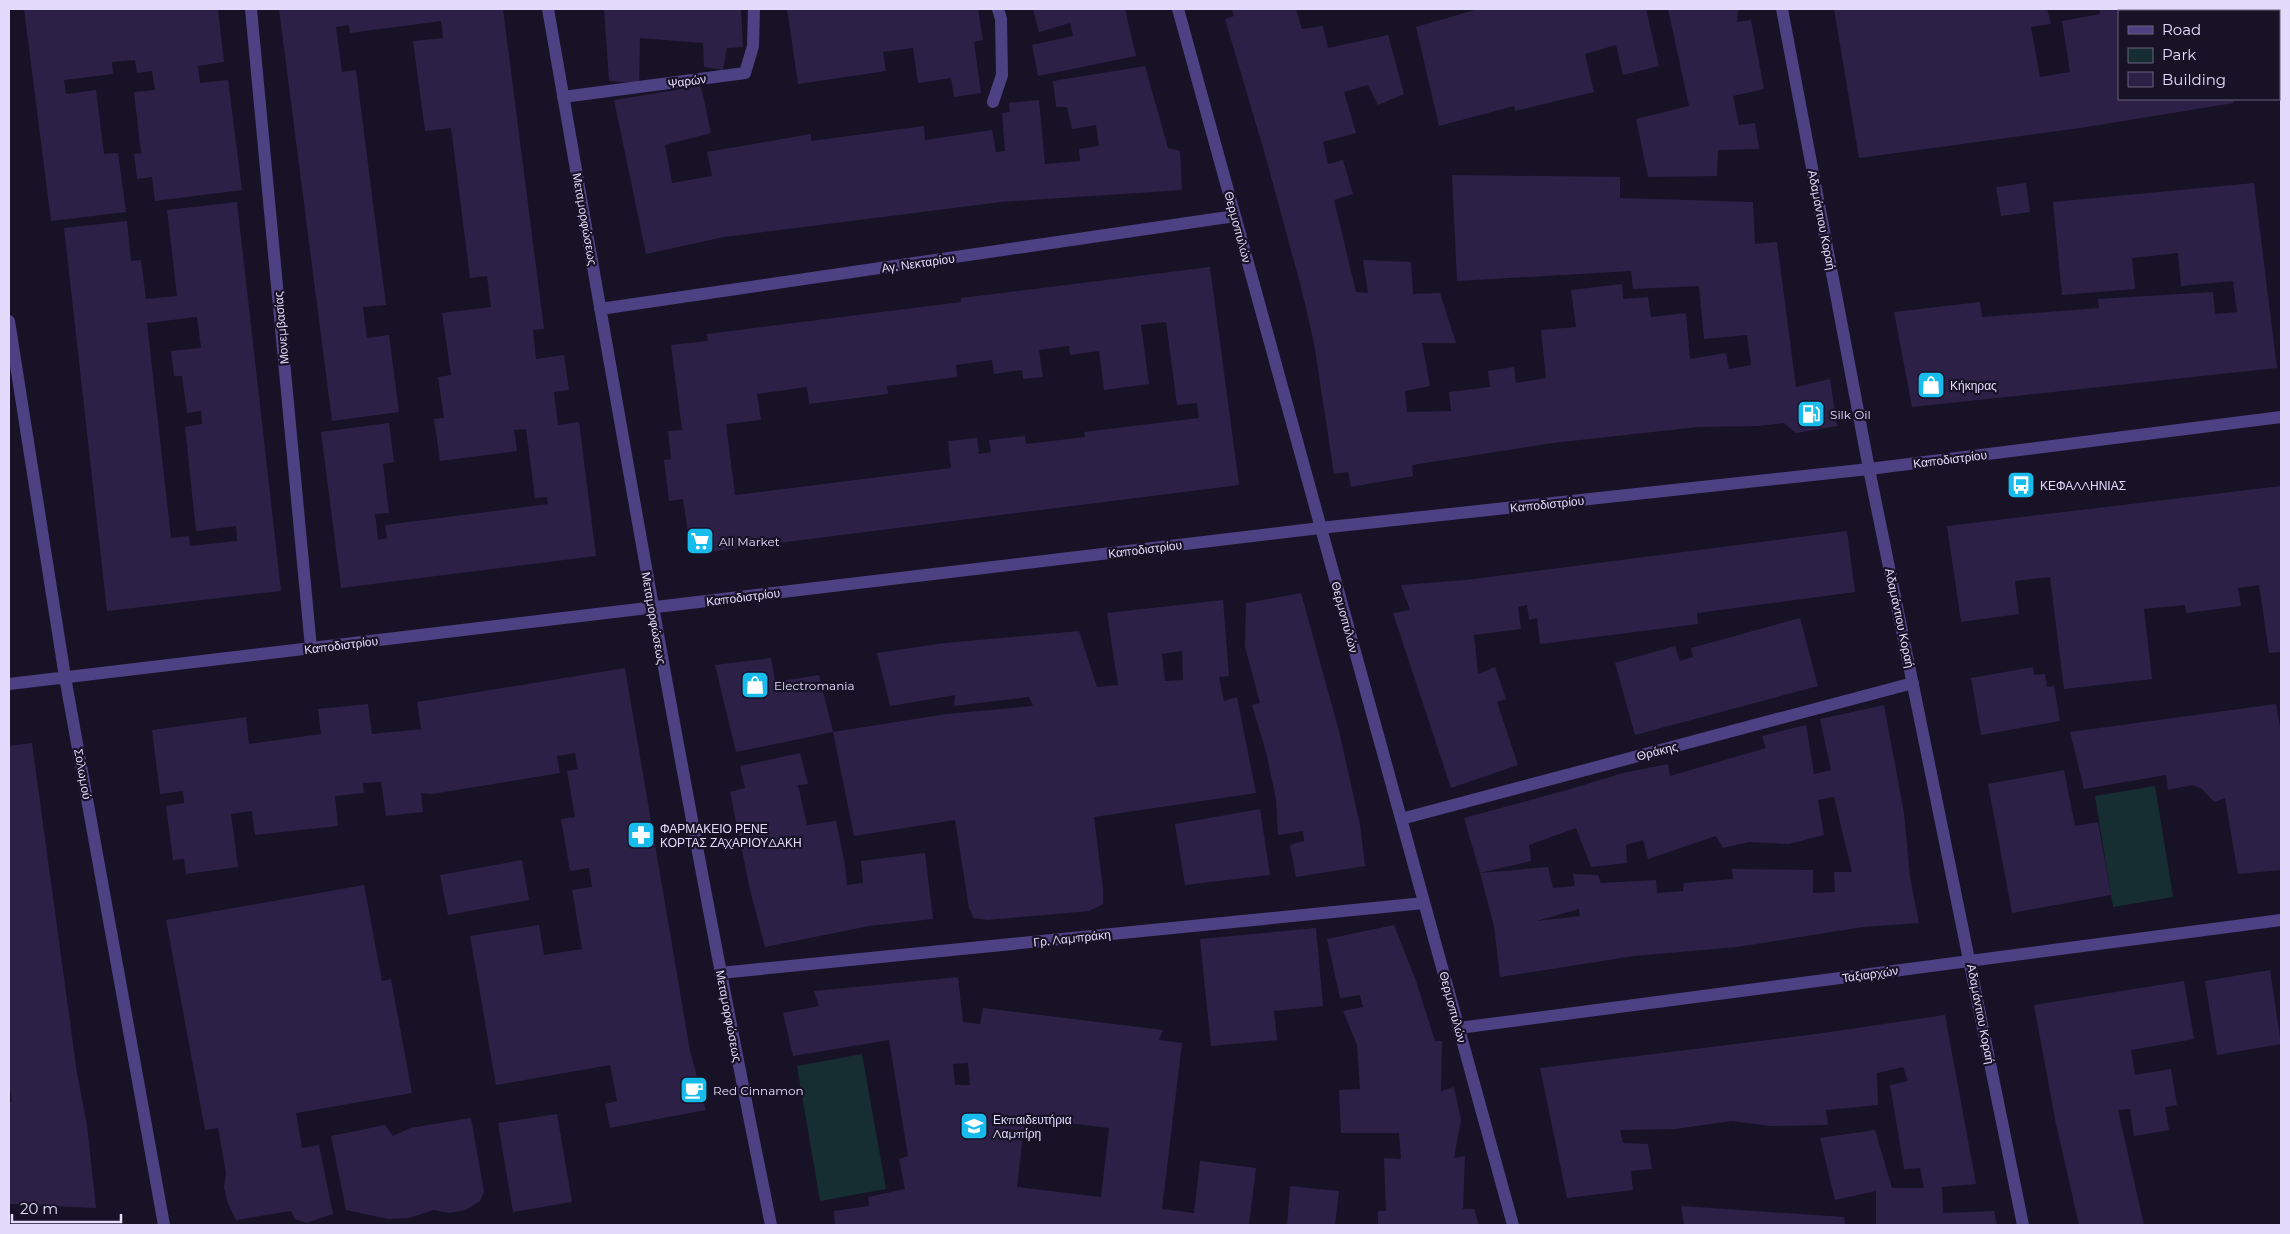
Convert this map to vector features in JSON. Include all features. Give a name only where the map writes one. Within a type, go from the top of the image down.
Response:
[{"type":"street","name":"Μονεμβασίας","points":[[251,9],[311,648]]},
{"type":"street","name":"Μεταμορφώσεως","points":[[548,9],[652,608],[720,973],[771,1225]]},
{"type":"street","name":"Ψαρών","points":[[564,97],[745,73],[753,46],[754,9]]},
{"type":"street","points":[[993,102],[1002,76],[1001,19],[998,9]]},
{"type":"street","name":"Θερμοπυλών","points":[[1178,9],[1513,1225]]},
{"type":"street","name":"Αδαμάντιου Κοραή","points":[[1782,9],[1869,469],[2023,1225]]},
{"type":"street","name":"Αγ. Νεκταρίου","points":[[600,309],[1235,216]]},
{"type":"street","name":"Σολωμού","points":[[9,321],[66,677],[164,1225]]},
{"type":"street","name":"Καποδιστρίου","points":[[9,684],[1320,528],[1869,469],[2281,417]]},
{"type":"street","name":"Θράκης","points":[[1401,819],[1913,683]]},
{"type":"street","name":"Γρ. Λαμπράκη","points":[[720,973],[1424,903]]},
{"type":"street","name":"Ταξιαρχών","points":[[1458,1028],[2281,920]]},
{"type":"green space","points":[[2155,786],[2173,897],[2113,907],[2095,796]]},
{"type":"green space","points":[[862,1054],[886,1189],[820,1201],[797,1066]]},
{"type":"building","points":[[24,9],[218,9],[224,62],[198,66],[200,83],[228,80],[242,190],[155,201],[152,177],[137,179],[134,154],[141,153],[134,92],[155,90],[152,71],[137,73],[135,60],[112,62],[113,74],[64,80],[66,94],[96,90],[104,154],[118,153],[126,212],[51,221]]},
{"type":"building","points":[[279,9],[503,9],[544,329],[533,330],[536,359],[564,355],[569,390],[554,392],[558,425],[579,422],[596,556],[341,588],[321,432],[389,423],[394,462],[383,464],[389,513],[375,514],[378,540],[387,538],[385,525],[548,504],[547,497],[535,498],[526,429],[514,430],[517,451],[440,461],[434,419],[444,418],[438,377],[451,375],[442,313],[491,307],[487,276],[470,278],[451,128],[425,131],[413,41],[443,38],[441,21],[350,33],[349,25],[336,27],[342,72],[356,70],[386,305],[363,307],[367,338],[389,335],[399,412],[332,421]]},
{"type":"building","points":[[604,9],[741,9],[743,47],[727,48],[723,70],[704,67],[703,43],[640,38],[639,83],[609,81]]},
{"type":"building","points":[[787,9],[978,9],[983,40],[974,42],[981,93],[954,97],[951,78],[918,83],[913,48],[883,52],[886,71],[798,84]]},
{"type":"building","points":[[1033,9],[1125,9],[1136,56],[1038,76],[1032,45],[1073,36],[1070,23],[1039,32]]},
{"type":"building","points":[[1232,9],[1296,9],[1302,29],[1323,26],[1328,48],[1388,35],[1404,94],[1378,105],[1368,85],[1344,92],[1356,133],[1323,142],[1328,164],[1343,160],[1353,194],[1334,200],[1356,292],[1368,293],[1363,260],[1411,262],[1413,294],[1440,293],[1456,343],[1422,343],[1430,386],[1405,391],[1407,412],[1451,411],[1449,392],[1490,387],[1488,371],[1514,367],[1516,383],[1546,378],[1541,330],[1576,327],[1571,290],[1622,284],[1623,299],[1648,297],[1651,317],[1686,313],[1690,359],[1726,353],[1729,369],[1751,365],[1747,335],[1704,339],[1699,286],[1633,289],[1631,271],[1457,281],[1452,175],[1620,177],[1620,198],[1753,202],[1755,244],[1777,242],[1796,387],[1830,379],[1837,426],[1796,433],[1784,423],[1759,426],[1698,427],[1553,443],[1412,465],[1413,476],[1351,487],[1348,472],[1334,474],[1314,343],[1302,291],[1266,158],[1225,19],[1234,16]]},
{"type":"building","points":[[1478,9],[1646,9],[1659,66],[1623,75],[1616,45],[1585,54],[1594,92],[1515,111],[1514,106],[1439,126],[1416,27]]},
{"type":"building","points":[[1668,9],[1738,9],[1737,22],[1751,20],[1764,89],[1733,96],[1739,125],[1755,123],[1759,149],[1718,150],[1717,176],[1648,177],[1636,119],[1689,106]]},
{"type":"building","points":[[1834,9],[2047,9],[2051,24],[2031,27],[2040,77],[2070,72],[2062,21],[2100,14],[2099,9],[2218,9],[2118,10],[2118,100],[2233,100],[2234,103],[2080,128],[1859,158]]},
{"type":"building","points":[[1145,66],[1168,148],[1180,151],[1182,190],[1001,202],[724,237],[646,254],[614,100],[701,86],[711,133],[665,145],[672,183],[712,176],[707,152],[811,134],[811,141],[924,126],[925,140],[992,130],[996,152],[1005,151],[1002,113],[1010,112],[1009,103],[1039,100],[1045,164],[1080,161],[1079,149],[1099,146],[1096,125],[1072,129],[1067,107],[1056,107],[1053,81]]},
{"type":"building","points":[[2026,183],[2030,212],[2001,216],[1996,187]]},
{"type":"building","points":[[2254,183],[2277,368],[1912,407],[1894,312],[1980,302],[1982,317],[2099,308],[2098,299],[2213,292],[2215,314],[2237,312],[2233,281],[2181,286],[2178,253],[2132,258],[2135,289],[2062,295],[2053,202]]},
{"type":"building","points":[[237,202],[281,591],[107,611],[64,228],[127,221],[131,261],[141,260],[146,299],[177,296],[167,210]],"holes":[[[197,317],[201,348],[171,351],[174,376],[182,376],[187,413],[201,411],[202,424],[185,427],[196,531],[236,526],[237,541],[190,546],[189,536],[171,538],[147,323]]]},
{"type":"building","points":[[1210,267],[1239,485],[691,554],[683,499],[669,501],[664,460],[671,459],[668,431],[682,430],[671,345],[708,341],[707,334],[961,302],[961,298]],"holes":[[[1166,322],[1177,405],[1197,403],[1199,418],[1084,432],[1085,437],[1026,444],[1025,436],[989,440],[991,452],[979,454],[977,438],[948,441],[951,468],[735,495],[726,424],[761,420],[757,394],[807,387],[809,404],[888,394],[887,386],[957,377],[956,365],[992,360],[994,374],[1022,370],[1023,379],[1043,377],[1039,350],[1069,346],[1070,355],[1099,351],[1104,390],[1149,384],[1141,325]]]},
{"type":"building","points":[[2281,486],[2281,652],[2269,653],[2259,585],[2238,588],[2241,606],[2186,613],[2185,605],[2144,609],[2152,679],[2064,689],[2050,577],[2015,581],[2019,614],[1961,622],[1947,526]]},
{"type":"building","points":[[1847,531],[1855,592],[1697,613],[1698,624],[1540,644],[1537,618],[1529,620],[1527,605],[1518,607],[1521,629],[1474,635],[1478,674],[1495,667],[1506,699],[1497,702],[1518,765],[1451,788],[1393,613],[1410,610],[1401,585],[1466,580]]},
{"type":"building","points":[[1301,593],[1339,731],[1360,825],[1365,866],[1296,877],[1290,845],[1304,841],[1303,831],[1278,835],[1276,799],[1266,752],[1252,705],[1260,703],[1245,647],[1246,603]]},
{"type":"building","points":[[1223,600],[1229,676],[1219,677],[1224,701],[1237,697],[1256,793],[1094,817],[1103,889],[1103,904],[1089,911],[988,920],[974,918],[969,908],[955,820],[854,836],[833,732],[946,714],[1033,706],[1029,697],[954,706],[955,695],[890,706],[877,653],[945,643],[1079,631],[1097,687],[1118,685],[1107,613]],"holes":[[[1182,651],[1183,680],[1165,681],[1162,654]]]},
{"type":"building","points":[[1800,618],[1818,686],[1635,735],[1615,663],[1675,646],[1680,661],[1693,657],[1691,648]]},
{"type":"building","points":[[771,658],[775,682],[819,675],[833,732],[736,752],[715,665]]},
{"type":"building","points":[[2033,667],[2034,675],[2045,674],[2047,687],[2054,686],[2060,721],[1981,735],[1971,678]]},
{"type":"building","points":[[625,668],[690,1051],[706,1110],[610,1128],[605,1104],[617,1101],[610,1065],[496,1085],[470,936],[539,925],[544,955],[582,949],[572,890],[592,887],[589,868],[570,871],[561,819],[575,817],[567,771],[578,769],[575,753],[557,756],[560,773],[432,794],[421,793],[423,812],[386,816],[381,782],[363,783],[364,793],[335,796],[338,826],[255,835],[252,811],[231,814],[238,867],[186,874],[184,859],[173,860],[166,806],[184,803],[183,791],[160,794],[152,730],[246,717],[249,744],[321,734],[318,709],[368,704],[372,734],[421,729],[417,702]]},
{"type":"building","points":[[2276,704],[2281,733],[2281,870],[2238,874],[2225,798],[2214,802],[2202,789],[2192,785],[2168,790],[2166,775],[2084,789],[2070,732]]},
{"type":"building","points":[[1884,705],[1904,813],[1910,877],[1919,923],[1863,927],[1737,947],[1634,956],[1500,977],[1494,926],[1464,818],[1623,773],[1668,764],[1670,776],[1766,748],[1762,736],[1806,725],[1814,774],[1831,770],[1820,719]],"holes":[[[1834,797],[1852,872],[1834,872],[1835,892],[1813,893],[1813,870],[1732,869],[1733,879],[1684,883],[1683,891],[1657,893],[1656,880],[1601,883],[1598,875],[1573,874],[1575,886],[1553,888],[1548,867],[1480,873],[1531,861],[1529,845],[1576,828],[1591,867],[1627,863],[1626,845],[1643,840],[1648,859],[1716,836],[1723,848],[1749,842],[1789,844],[1824,835],[1818,800]],[[1579,909],[1580,916],[1537,921]]]},
{"type":"building","points":[[32,743],[77,1073],[87,1125],[96,1208],[9,1204],[9,1102],[12,1102],[9,1082],[9,746]]},
{"type":"building","points":[[800,753],[808,784],[798,785],[807,825],[836,821],[847,885],[863,883],[861,861],[925,853],[933,919],[869,926],[765,947],[750,890],[730,792],[745,788],[740,766]]},
{"type":"building","points":[[2064,770],[2075,826],[2098,822],[2111,895],[2012,913],[1988,784]]},
{"type":"building","points":[[1260,809],[1270,875],[1185,885],[1175,824]]},
{"type":"building","points":[[522,860],[529,900],[448,915],[440,875]]},
{"type":"building","points":[[364,885],[382,981],[391,979],[412,1093],[296,1113],[302,1148],[319,1145],[333,1214],[306,1223],[295,1219],[291,1211],[236,1220],[228,1204],[224,1187],[226,1173],[218,1128],[205,1130],[166,920]]},
{"type":"building","points":[[1394,925],[1416,981],[1435,1041],[1442,1041],[1441,1091],[1454,1087],[1461,1120],[1454,1158],[1465,1156],[1463,1209],[1474,1209],[1479,1225],[1378,1225],[1378,1211],[1386,1211],[1384,1158],[1401,1159],[1399,1133],[1341,1133],[1339,1090],[1360,1089],[1357,1045],[1343,1011],[1363,1007],[1360,995],[1340,998],[1327,939]]},
{"type":"building","points":[[1316,928],[1323,1006],[1274,1011],[1277,1040],[1211,1046],[1200,939]]},
{"type":"building","points":[[2270,970],[2281,1044],[2217,1055],[2205,981]]},
{"type":"building","points":[[958,977],[963,1022],[980,1024],[983,1008],[1163,1030],[1159,1040],[1182,1043],[1162,1209],[1194,1213],[1200,1161],[1256,1168],[1249,1225],[835,1225],[834,1211],[869,1206],[868,1197],[905,1189],[899,1159],[908,1156],[889,1040],[793,1056],[783,1013],[819,1006],[814,991]],"holes":[[[968,1063],[970,1085],[955,1085],[953,1064]],[[1025,1118],[1109,1128],[1101,1197],[1017,1187]]]},
{"type":"building","points":[[2184,981],[2194,1039],[2131,1050],[2135,1075],[2171,1069],[2177,1105],[2165,1107],[2169,1130],[2134,1136],[2130,1109],[2118,1110],[2144,1225],[2079,1225],[2056,1124],[2034,1005]]},
{"type":"building","points":[[1945,1015],[1976,1184],[1942,1187],[1943,1213],[1994,1211],[1997,1225],[1876,1225],[1876,1191],[1835,1200],[1820,1138],[1875,1130],[1892,1188],[1924,1188],[1920,1168],[1904,1169],[1890,1085],[1908,1081],[1903,1067],[1877,1073],[1878,1105],[1826,1110],[1828,1125],[1771,1126],[1731,1121],[1675,1129],[1620,1130],[1623,1143],[1648,1144],[1652,1169],[1631,1171],[1633,1190],[1567,1198],[1540,1068],[1816,1034]]},
{"type":"building","points":[[557,1114],[572,1202],[513,1212],[498,1123]]},
{"type":"building","points":[[471,1118],[484,1192],[480,1201],[466,1210],[448,1213],[434,1210],[409,1218],[388,1219],[346,1210],[331,1136],[385,1125],[393,1136],[410,1128]]},
{"type":"building","points":[[1290,1186],[1339,1191],[1335,1225],[1287,1225]]},
{"type":"building","points":[[1681,1206],[1844,1217],[1845,1225],[1684,1225]]},
{"type":"place","name":"Κήκηρας","points":[[1931,385]]},
{"type":"place","name":"Silk Oil","points":[[1811,414]]},
{"type":"place","name":"ΚΕΦΑΛΛΗΝΙΑΣ","points":[[2021,485]]},
{"type":"place","name":"All Market","points":[[700,541]]},
{"type":"place","name":"Electromania","points":[[755,685]]},
{"type":"place","name":"ΦΑΡΜΑΚΕΙΟ ΡΕΝΕ ΚΟΡΤΑΣ ΖΑΧΑΡΙΟΥΔΑΚΗ","points":[[641,835]]},
{"type":"place","name":"Red Cinnamon","points":[[694,1090]]},
{"type":"place","name":"Εκπαιδευτήρια Λαμπίρη","points":[[974,1126]]}]
